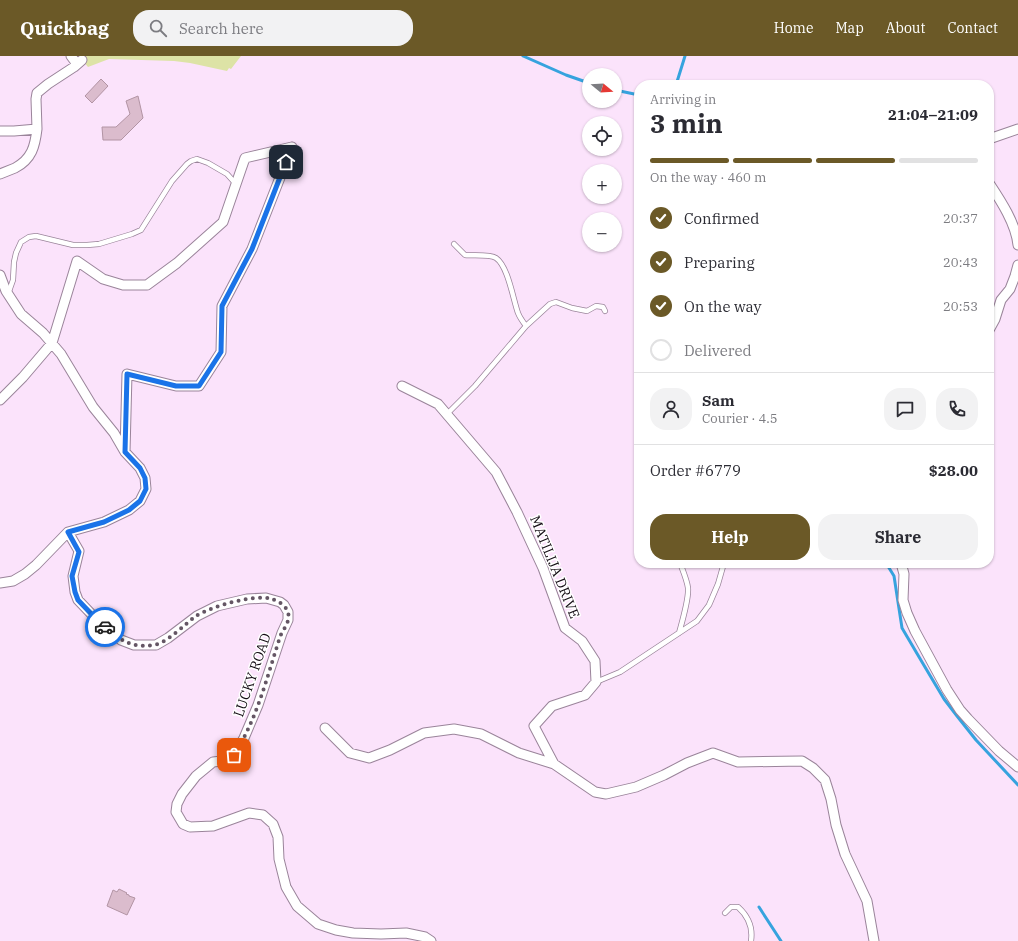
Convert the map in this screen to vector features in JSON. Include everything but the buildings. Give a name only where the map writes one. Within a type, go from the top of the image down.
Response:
[{"type":"street","points":[[0,174],[15,168],[26,160],[32,152],[36,141],[37,93],[80,62],[71,56]]},
{"type":"street","points":[[0,131],[37,129]]},
{"type":"street","points":[[994,137],[1018,129]]},
{"type":"street","points":[[0,400],[23,377],[52,343],[77,261],[103,279],[123,285],[147,285],[177,263],[223,222],[245,158],[292,147],[252,249],[222,306],[221,352],[199,386],[176,386],[127,374],[125,452]]},
{"type":"street","points":[[994,191],[1014,227],[1018,245]]},
{"type":"street","points":[[994,321],[1002,300],[1010,289],[1018,265]]},
{"type":"street","points":[[0,275],[6,291],[22,314],[43,333],[62,354],[93,407],[114,433],[125,452],[140,468],[145,478],[146,489],[140,501],[129,510],[104,522],[68,532],[36,565],[25,574],[13,581],[0,583]]},
{"type":"street","name":"MATILIJA DRIVE","points":[[402,386],[438,404],[496,472],[517,512],[543,568],[565,628],[582,641],[595,661],[596,682]]},
{"type":"street","name":"LUCKY ROAD","points":[[68,532],[79,552],[72,576],[78,600],[99,622],[121,640],[134,645],[156,645],[168,638],[197,616],[217,606],[247,599],[266,598],[280,602],[284,605],[288,612],[288,620],[282,633],[258,705],[244,738],[234,755],[222,761],[213,762],[196,776],[182,794],[177,804],[176,812],[183,824],[190,828],[212,826],[249,813],[263,815],[273,824],[278,837],[279,859],[286,887],[297,906],[318,924],[336,930],[353,933],[381,934],[406,932],[425,937],[431,941]]},
{"type":"street","points":[[902,568],[904,574],[903,600],[907,613],[947,690],[960,710],[968,719],[999,751],[1018,767]]},
{"type":"street","points":[[554,764],[534,726],[552,706],[585,695],[596,682]]},
{"type":"street","points":[[325,728],[350,753],[369,758],[390,750],[424,732],[454,729],[481,734],[519,753],[554,764],[595,792],[606,794],[636,787],[664,775],[687,762],[713,753],[738,762],[802,761],[814,768],[825,780],[845,854],[868,901],[874,941]]},
{"type":"lane","points":[[8,294],[13,280],[16,253],[21,242],[29,237],[36,236],[73,245],[86,245],[98,244],[141,230],[172,181],[187,164],[197,159],[208,163],[227,174],[236,184]]},
{"type":"lane","points":[[454,244],[465,255],[490,256],[496,258],[502,265],[508,279],[518,315],[526,326]]},
{"type":"lane","points":[[447,414],[475,386],[526,326],[550,304],[556,302],[572,308],[587,311],[596,306],[603,307],[605,311]]},
{"type":"lane","points":[[679,633],[688,592],[688,586],[682,568]]},
{"type":"lane","points":[[596,682],[620,672],[697,621],[709,604],[718,584],[723,568]]},
{"type":"lane","points":[[725,913],[732,907],[738,907],[741,910],[746,916],[750,926],[752,933],[751,941]]},
{"type":"green space","points":[[79,56],[241,56],[231,69],[229,68],[227,71],[174,61],[109,59],[88,67]]},
{"type":"waterway","points":[[523,56],[582,81]]},
{"type":"waterway","points":[[678,80],[685,56]]},
{"type":"waterway","points":[[622,91],[634,94]]},
{"type":"waterway","points":[[889,568],[894,576],[902,628],[922,662],[944,699],[957,716],[976,740],[1018,785]]},
{"type":"waterway","points":[[759,907],[781,941]]},
{"type":"way so far","points":[[105,627],[121,640],[134,645],[156,645],[168,638],[197,616],[217,606],[247,599],[266,598],[280,602],[284,605],[288,612],[288,620],[282,633],[258,705],[244,738],[234,755]]},
{"type":"route","points":[[105,627],[78,600],[72,576],[79,552],[68,532],[104,522],[129,510],[140,501],[146,489],[145,478],[140,468],[125,452],[127,374],[176,386],[199,386],[221,352],[222,306],[252,249],[286,162]]}]
